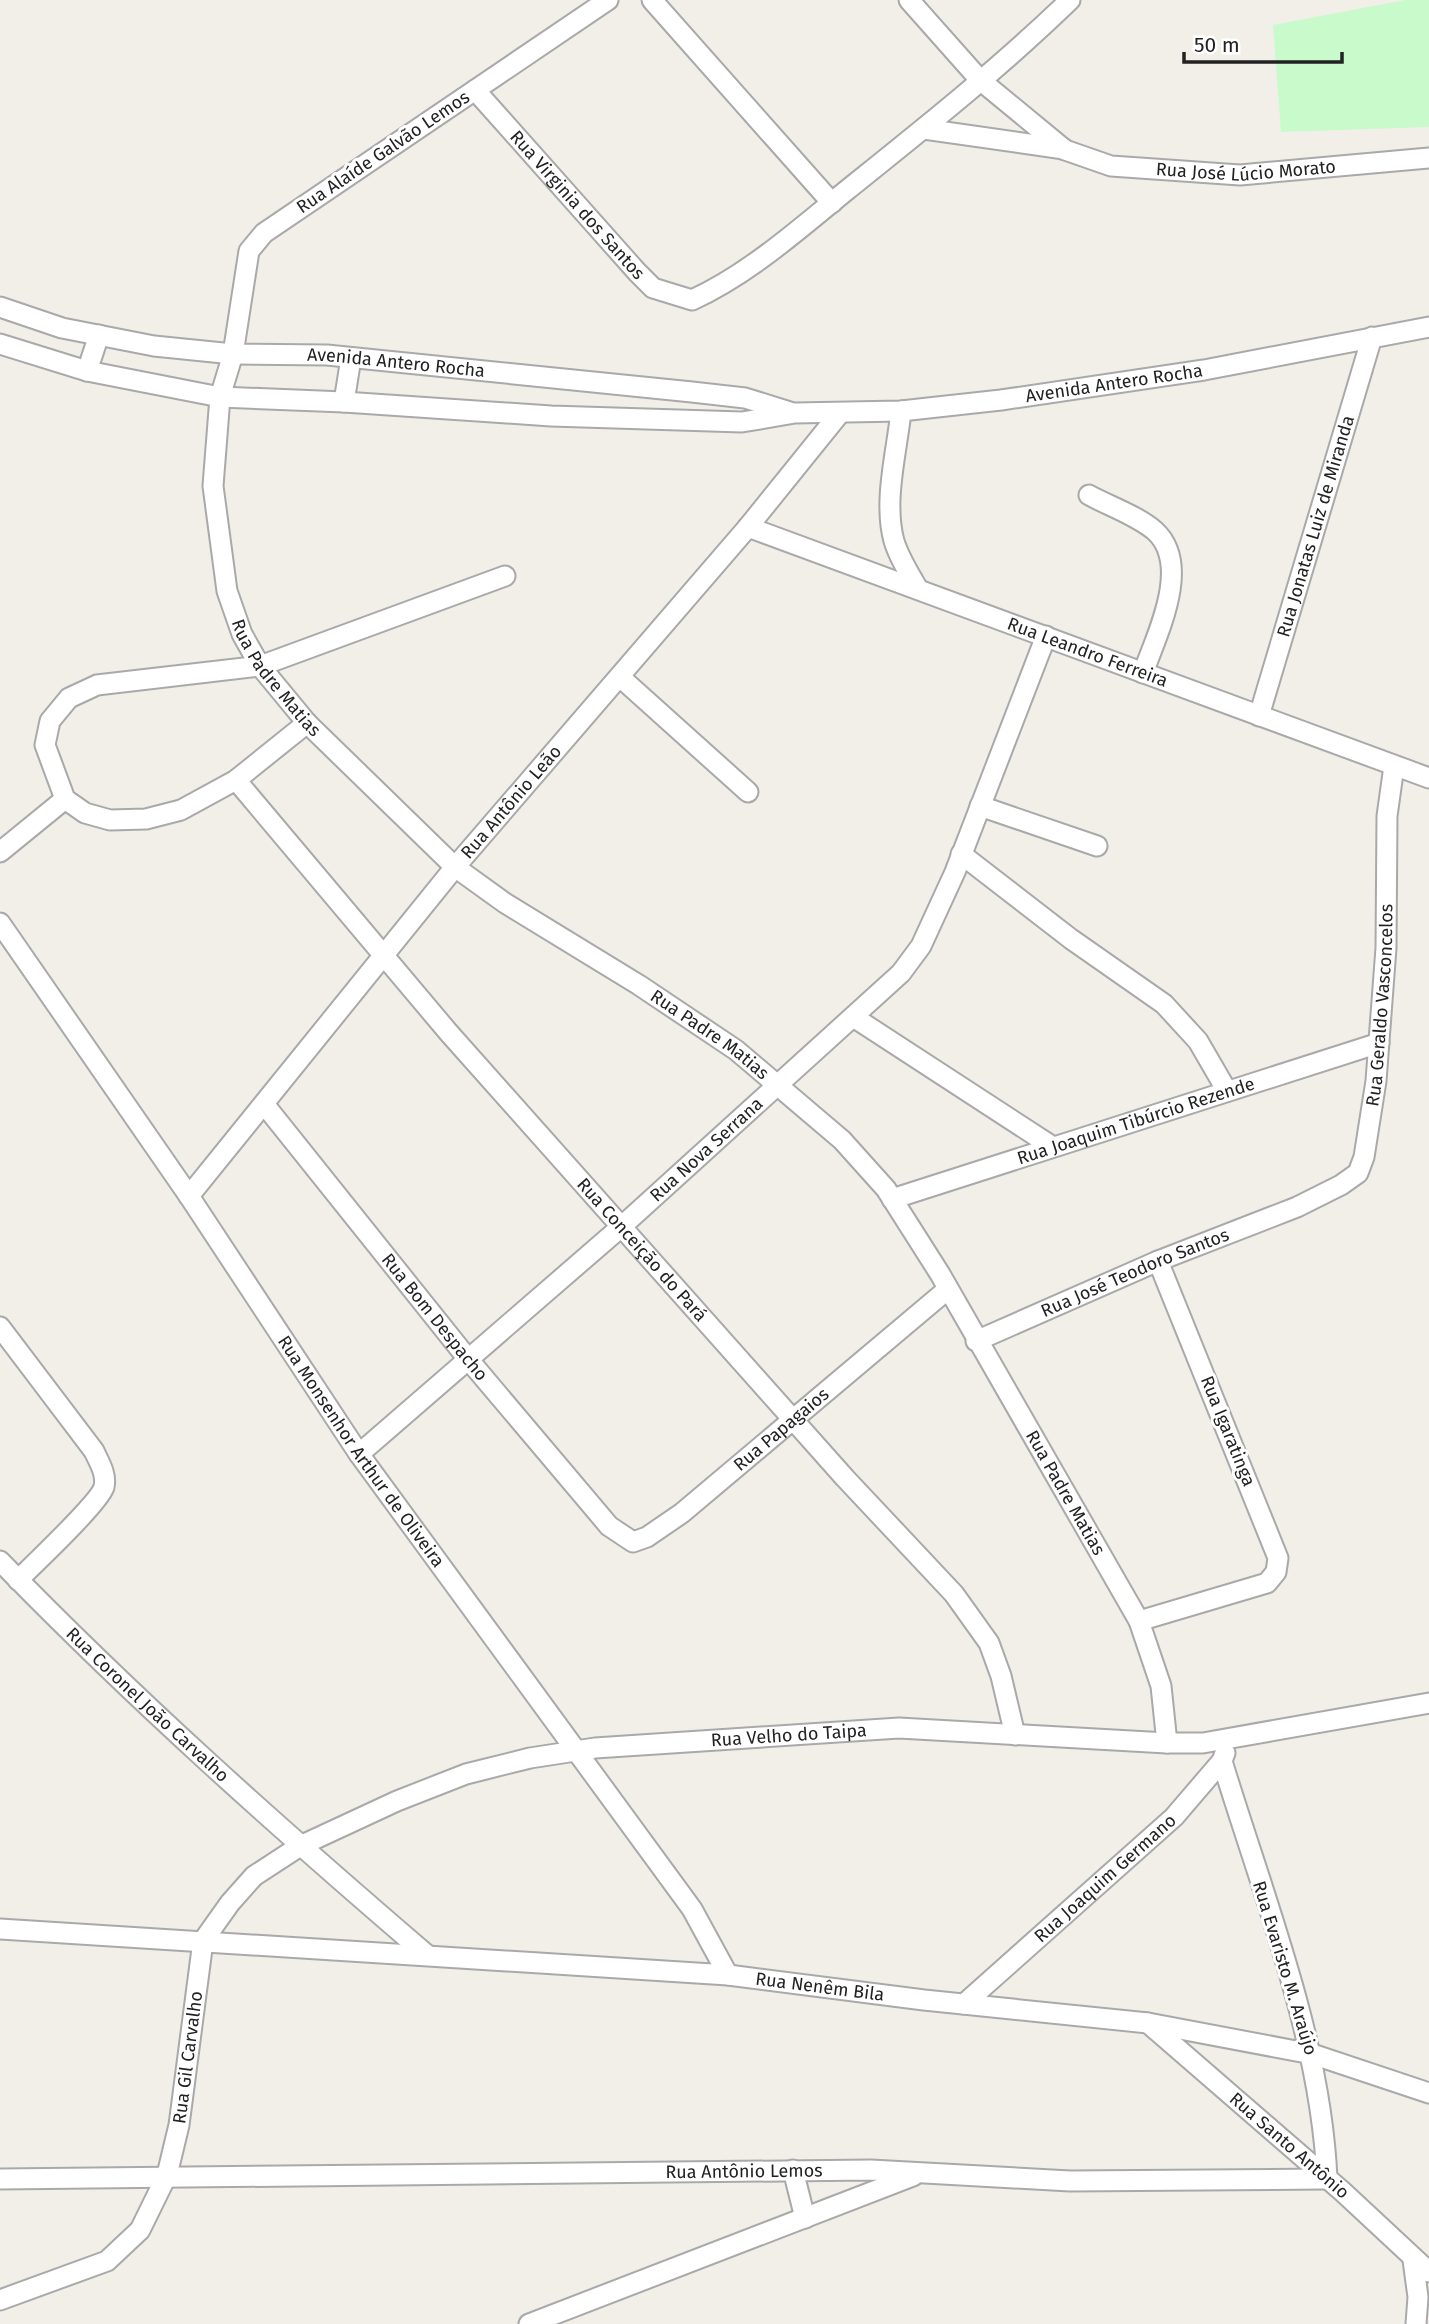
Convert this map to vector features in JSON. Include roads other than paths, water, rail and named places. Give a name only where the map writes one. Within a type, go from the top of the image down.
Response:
[{"type":"street","name":"Rua Alaíde Galvão Lemos","points":[[220,397],[233,354],[249,251],[264,233],[608,0]]},
{"type":"street","points":[[652,0],[832,203],[924,129],[1070,0]]},
{"type":"street","name":"Rua José Lúcio Morato","points":[[909,0],[980,80],[1065,150]]},
{"type":"street","name":"Rua Virginia dos Santos","points":[[475,90],[653,288],[692,300],[724,285],[832,203]]},
{"type":"street","name":"Rua José Lúcio Morato","points":[[924,129],[1065,150],[1111,166],[1240,175],[1429,158]]},
{"type":"street","name":"Avenida Antero Rocha","points":[[0,307],[62,328],[154,346],[233,354],[351,358],[745,398],[795,413]]},
{"type":"street","name":"Avenida Antero Rocha","points":[[0,344],[87,370],[220,397],[344,402],[551,416],[729,421],[795,413],[901,411],[1204,370],[1429,327]]},
{"type":"street","points":[[87,370],[99,335]]},
{"type":"street","name":"Rua Jonatas Luiz de Miranda","points":[[1259,716],[1372,337]]},
{"type":"street","points":[[344,402],[351,358]]},
{"type":"street","name":"Rua Padre Matias","points":[[220,397],[212,486],[227,592],[242,634],[260,666],[307,723],[455,867],[505,903],[704,1028],[780,1085],[842,1140],[892,1199],[948,1289],[1139,1621],[1161,1686],[1167,1744]]},
{"type":"street","points":[[901,411],[891,502],[893,538],[901,561],[918,589]]},
{"type":"street","name":"Rua Antônio Leão","points":[[189,1196],[455,867],[748,527],[841,413]]},
{"type":"street","points":[[1089,495],[1154,530],[1168,548],[1171,566],[1169,601],[1143,673]]},
{"type":"street","name":"Rua Leandro Ferreira","points":[[748,527],[1429,778]]},
{"type":"street","points":[[307,723],[236,780],[181,810],[146,819],[110,820],[85,813],[65,799],[45,745],[50,721],[69,698],[97,685],[260,666],[505,576]]},
{"type":"street","name":"Rua Nova Serrana","points":[[359,1454],[621,1227],[855,1018],[901,973],[921,946],[961,855],[1046,636]]},
{"type":"street","points":[[620,677],[748,792]]},
{"type":"street","name":"Rua Geraldo Vasconcelos","points":[[1297,1208],[1341,1185],[1357,1173],[1370,1126],[1386,948],[1387,816],[1394,766]]},
{"type":"street","name":"Rua Conceição do Pará","points":[[236,780],[384,956],[621,1227],[954,1594],[989,1643],[1001,1676],[1015,1735]]},
{"type":"street","points":[[0,852],[65,799]]},
{"type":"street","points":[[980,806],[1097,846]]},
{"type":"street","points":[[961,855],[1071,939],[1164,1004],[1198,1041],[1227,1091]]},
{"type":"street","name":"Rua Monsenhor Arthur de Oliveira","points":[[0,923],[189,1196],[359,1454],[692,1909],[728,1975]]},
{"type":"street","points":[[855,1018],[1053,1147]]},
{"type":"street","name":"Rua Joaquim Tibúrcio Rezende","points":[[892,1199],[1379,1043]]},
{"type":"street","name":"Rua Bom Despacho","points":[[264,1104],[468,1359],[609,1526]]},
{"type":"street","name":"Rua José Teodoro Santos","points":[[976,1341],[1158,1261],[1297,1208]]},
{"type":"street","name":"Rua Igaratinga","points":[[1139,1621],[1267,1583],[1276,1572],[1278,1558],[1158,1261]]},
{"type":"street","name":"Rua Papagaios","points":[[609,1526],[633,1542],[647,1538],[948,1289]]},
{"type":"street","points":[[0,1327],[94,1451],[103,1470],[104,1488],[81,1516],[18,1580]]},
{"type":"street","name":"Rua Coronel João Carvalho","points":[[0,1561],[78,1641],[300,1846],[427,1955]]},
{"type":"street","name":"Rua Velho do Taipa","points":[[203,1941],[230,1903],[254,1876],[300,1846],[466,1774],[530,1758],[576,1751],[898,1728],[1167,1744],[1229,1741],[1429,1703]]},
{"type":"street","name":"Rua Joaquim Germano","points":[[964,2004],[1174,1817],[1222,1761],[1229,1741]]},
{"type":"street","name":"Rua Evaristo M. Araújo","points":[[1222,1761],[1312,2054],[1325,2136],[1327,2179]]},
{"type":"street","name":"Rua Nenêm Bila","points":[[0,1929],[728,1975],[1148,2023],[1312,2054],[1429,2093]]},
{"type":"street","name":"Rua Gil Carvalho","points":[[0,2300],[107,2262],[140,2230],[164,2175],[178,2125],[203,1941]]},
{"type":"street","name":"Rua Santo Antônio","points":[[1148,2023],[1429,2272]]},
{"type":"street","points":[[793,2171],[805,2218]]},
{"type":"street","name":"Rua Antônio Lemos","points":[[0,2179],[164,2175],[793,2171],[921,2172],[1070,2181],[1327,2179]]},
{"type":"street","points":[[529,2324],[561,2318],[921,2172]]},
{"type":"street","points":[[1413,2260],[1418,2297],[1416,2324]]}]
